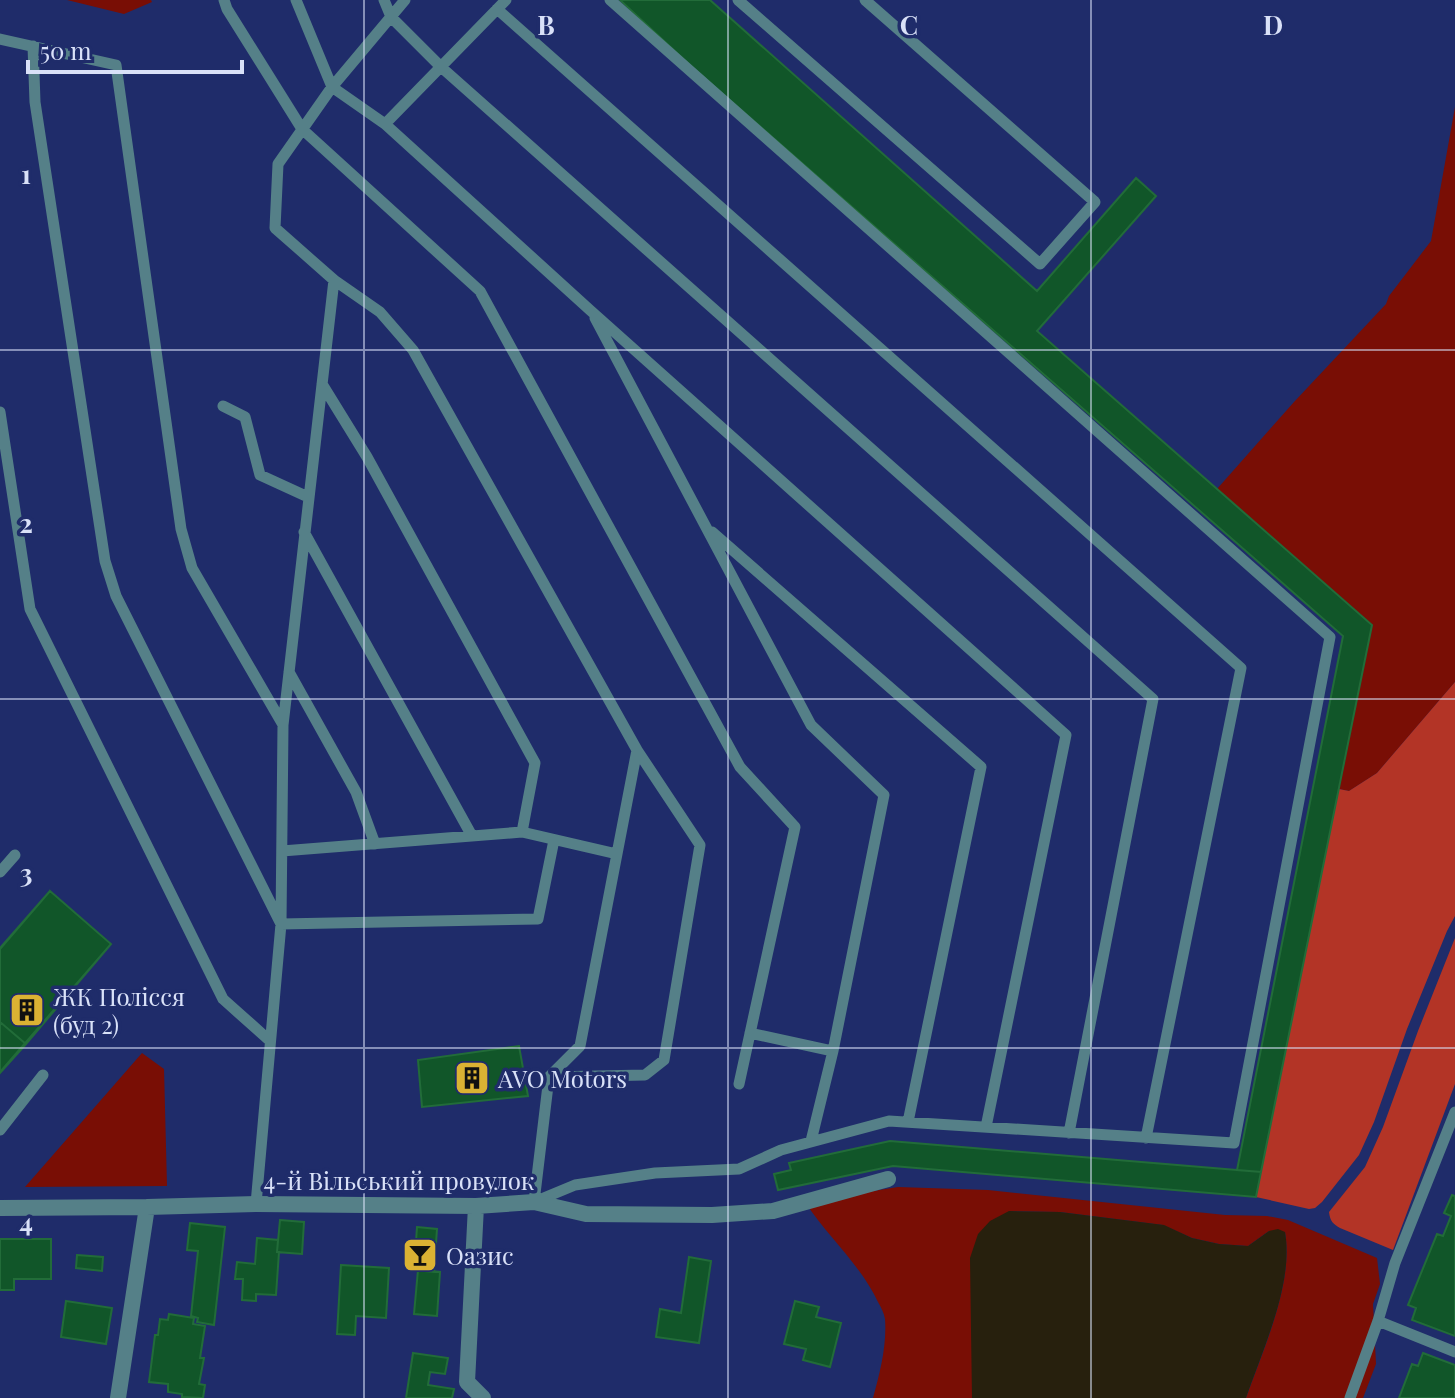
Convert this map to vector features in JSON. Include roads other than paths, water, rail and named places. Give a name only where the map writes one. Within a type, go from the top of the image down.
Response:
[{"type":"street","name":"4-й Вільський провулок","points":[[0,1208],[256,1204],[476,1206],[534,1202],[586,1214],[712,1215],[773,1211],[888,1179]]},
{"type":"street","points":[[476,1206],[467,1382],[483,1398]]},
{"type":"street","points":[[118,1398],[147,1207]]},
{"type":"lane","points":[[224,0],[302,129],[480,291],[740,767],[795,827],[739,1084]]},
{"type":"lane","points":[[296,0],[332,87],[385,124],[1066,735],[986,1127]]},
{"type":"lane","points":[[384,0],[391,17],[441,67],[1153,699],[1069,1133]]},
{"type":"lane","points":[[405,0],[332,87],[278,164],[275,228],[334,280],[380,312],[413,350],[637,750],[700,845],[664,1060],[645,1075],[549,1077]]},
{"type":"lane","points":[[610,0],[1330,637],[1234,1143],[889,1121],[781,1150],[739,1169],[655,1173],[575,1185],[534,1202],[549,1077],[580,1046],[637,750]]},
{"type":"lane","points":[[738,0],[1040,264],[1095,202],[865,0]]},
{"type":"lane","points":[[385,124],[502,4],[1241,668],[1146,1138]]},
{"type":"lane","points":[[0,39],[116,65],[181,529],[192,568],[283,725]]},
{"type":"lane","points":[[33,46],[35,102],[105,561],[116,596],[281,924]]},
{"type":"lane","points":[[256,1204],[281,924],[283,725],[334,280]]},
{"type":"lane","points":[[591,311],[811,725],[884,795],[833,1051],[811,1141]]},
{"type":"lane","points":[[322,383],[367,457],[535,763],[522,832]]},
{"type":"lane","points":[[223,406],[245,417],[260,475],[308,497]]},
{"type":"lane","points":[[0,412],[30,609],[223,999],[270,1041]]},
{"type":"lane","points":[[705,526],[981,767],[908,1122]]},
{"type":"lane","points":[[304,531],[472,836]]},
{"type":"lane","points":[[289,672],[356,792],[375,844]]},
{"type":"lane","points":[[282,851],[522,832],[617,854]]},
{"type":"lane","points":[[281,924],[538,919],[554,840]]},
{"type":"lane","points":[[0,872],[15,855]]},
{"type":"lane","points":[[750,1033],[833,1051]]},
{"type":"lane","points":[[0,1130],[43,1075]]},
{"type":"lane","points":[[1350,1398],[1395,1263],[1455,1112]]},
{"type":"lane","points":[[1378,1321],[1455,1352]]},
{"type":"place","name":"ЖК Полісся (буд 2)","points":[[27,1010]]},
{"type":"place","name":"AVO Motors","points":[[472,1078]]},
{"type":"place","name":"Оазис","points":[[420,1255]]}]
